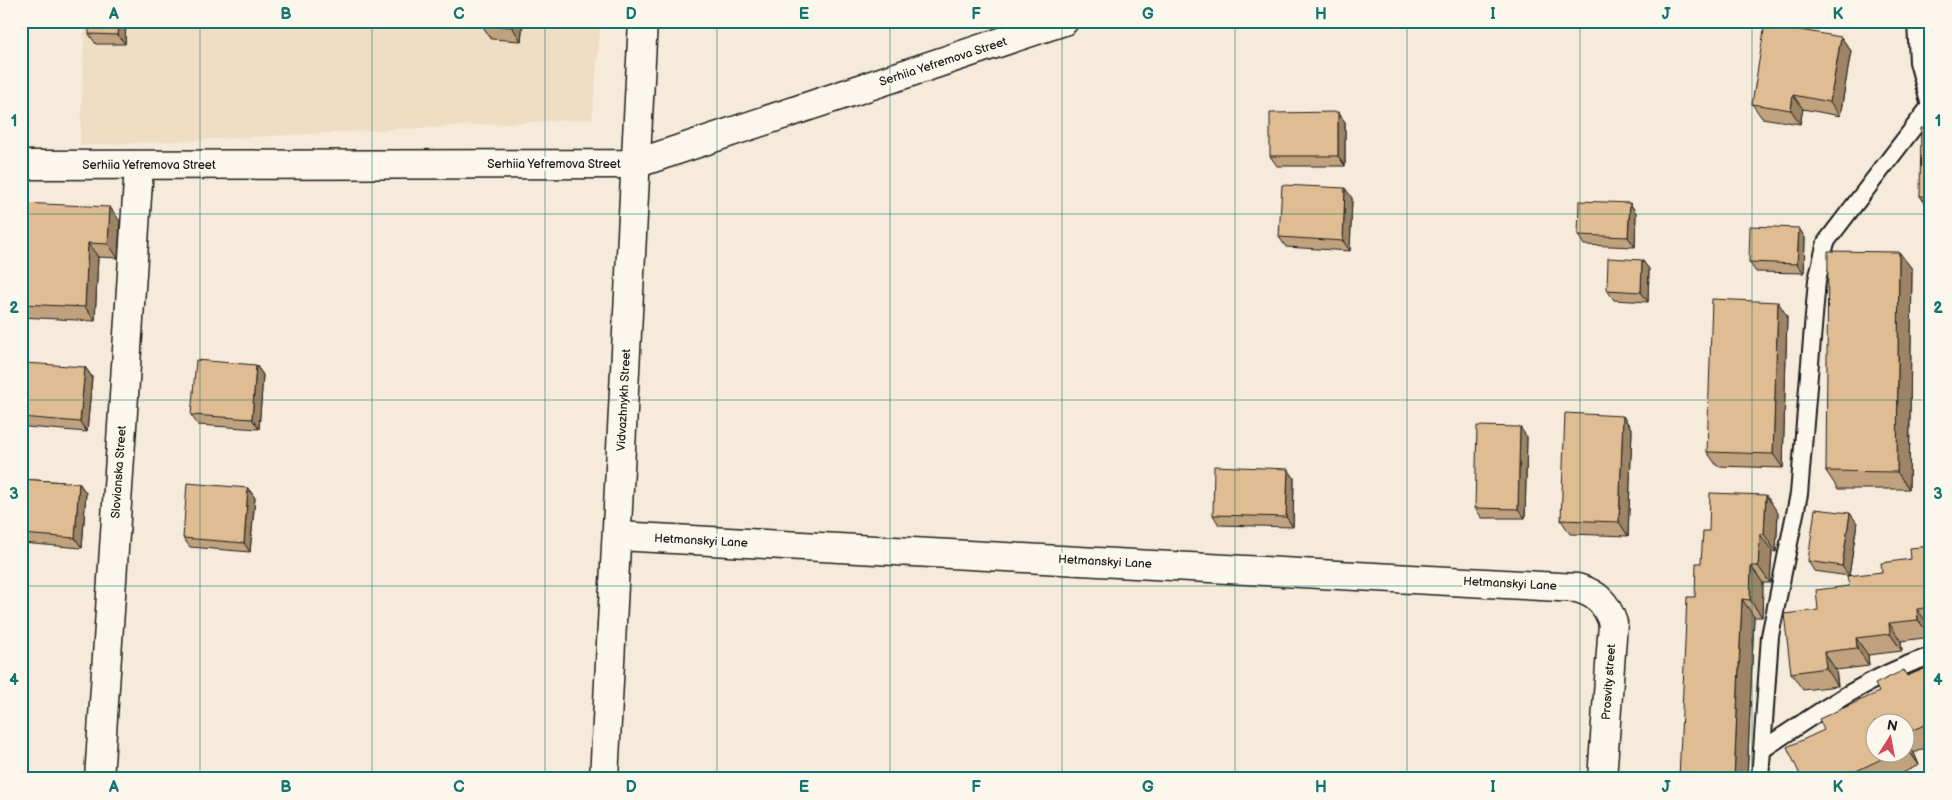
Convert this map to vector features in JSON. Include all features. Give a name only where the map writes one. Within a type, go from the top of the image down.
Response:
[{"type":"street","name":"Vidvazhnykh Street","points":[[604,779],[643,21]]},
{"type":"street","name":"Serhiia Yefremova Street","points":[[21,165],[635,164],[1064,21]]},
{"type":"street","name":"Slovianska Street","points":[[99,779],[139,166]]},
{"type":"street","name":"Hetmanskyi Lane","points":[[618,536],[1560,587],[1592,592]]},
{"type":"street","name":"Prosvity street","points":[[1592,592],[1606,605],[1613,623],[1602,779]]},
{"type":"lane","points":[[1760,779],[1770,636],[1799,494],[1817,280],[1826,242],[1930,106],[1918,62],[1916,21]]},
{"type":"lane","points":[[1762,750],[1819,711],[1868,683],[1910,662],[1931,656]]},
{"type":"shaded area","points":[[85,21],[601,21],[592,119],[80,146]]},
{"type":"building","points":[[89,21],[119,21],[118,35],[89,34]]},
{"type":"building","points":[[482,21],[512,21],[512,27],[482,25]]},
{"type":"building","points":[[1765,24],[1841,37],[1830,102],[1793,95],[1791,110],[1752,104]]},
{"type":"building","points":[[1338,112],[1338,156],[1270,156],[1270,113]]},
{"type":"building","points":[[1921,128],[1931,128],[1931,197],[1920,196]]},
{"type":"building","points":[[1282,185],[1345,188],[1343,241],[1279,237]]},
{"type":"building","points":[[1579,201],[1630,203],[1628,237],[1578,235]]},
{"type":"building","points":[[21,203],[110,207],[108,244],[88,243],[85,307],[21,304]]},
{"type":"building","points":[[1750,226],[1799,228],[1797,264],[1749,262]]},
{"type":"building","points":[[1828,251],[1899,252],[1897,472],[1826,471]]},
{"type":"building","points":[[1608,258],[1642,260],[1641,292],[1607,290]]},
{"type":"building","points":[[1712,299],[1778,302],[1773,454],[1707,452]]},
{"type":"building","points":[[196,360],[256,365],[252,419],[191,415]]},
{"type":"building","points":[[24,363],[85,367],[80,422],[21,417]]},
{"type":"building","points":[[1565,413],[1623,416],[1619,522],[1561,520]]},
{"type":"building","points":[[1477,426],[1520,427],[1518,509],[1475,508]]},
{"type":"building","points":[[1214,466],[1288,469],[1286,517],[1213,515]]},
{"type":"building","points":[[21,479],[79,483],[75,538],[21,534]]},
{"type":"building","points":[[187,483],[248,488],[244,543],[183,538]]},
{"type":"building","points":[[1929,487],[1931,487],[1931,520],[1929,520]]},
{"type":"building","points":[[1710,493],[1766,495],[1764,534],[1760,534],[1758,566],[1751,566],[1750,600],[1742,599],[1734,779],[1679,779],[1687,597],[1695,597],[1696,563],[1701,563],[1703,531],[1709,531]]},
{"type":"building","points":[[1815,509],[1850,513],[1842,566],[1808,561]]},
{"type":"building","points":[[1931,546],[1931,607],[1917,609],[1918,620],[1889,623],[1890,634],[1856,638],[1857,648],[1824,652],[1826,668],[1791,673],[1784,614],[1818,610],[1816,590],[1849,586],[1847,576],[1882,572],[1881,563],[1911,559],[1910,548]]},
{"type":"building","points":[[1931,666],[1931,722],[1914,730],[1914,712],[1864,712],[1864,762],[1875,762],[1848,775],[1850,779],[1802,779],[1787,747],[1824,730],[1819,719],[1879,692],[1875,684],[1904,670],[1907,676]]}]
